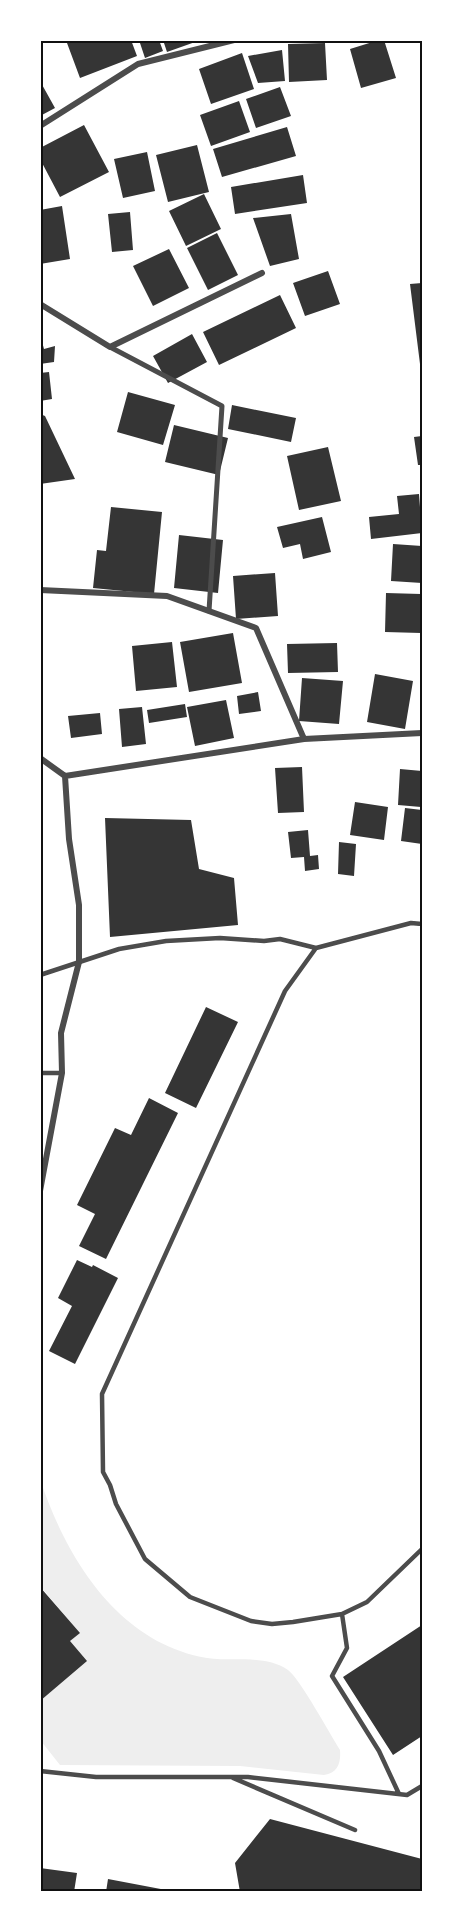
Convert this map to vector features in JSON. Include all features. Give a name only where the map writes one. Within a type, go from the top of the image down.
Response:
[{"type":"street","points":[[40,126],[138,64],[234,40]]},
{"type":"street","points":[[110,347],[262,273]]},
{"type":"street","points":[[40,304],[110,347],[222,406],[209,611]]},
{"type":"street","points":[[40,590],[167,596],[256,628],[304,739]]},
{"type":"street","points":[[40,758],[65,776],[304,739],[423,733]]},
{"type":"street","points":[[40,1191],[62,1073],[61,1033],[79,962],[79,905],[69,839],[65,776]]},
{"type":"lane","points":[[40,975],[119,949],[166,941],[280,939],[316,948],[411,922],[423,924]]},
{"type":"lane","points":[[316,948],[285,991],[102,1394],[103,1472],[116,1504],[145,1559],[190,1597],[251,1621],[272,1624],[342,1614],[367,1602],[423,1549]]},
{"type":"lane","points":[[40,1073],[62,1073]]},
{"type":"lane","points":[[342,1614],[347,1648],[332,1676],[379,1751],[399,1794]]},
{"type":"lane","points":[[40,1771],[96,1777],[230,1777],[407,1795],[423,1786]]},
{"type":"lane","points":[[230,1777],[355,1830]]},
{"type":"shaded area","points":[[40,1479],[51,1509],[81,1566],[122,1616],[147,1635],[175,1649],[207,1658],[259,1660],[288,1670],[307,1695],[340,1750],[339,1763],[335,1770],[324,1775],[240,1766],[60,1765],[41,1741],[41,1701],[70,1641],[79,1632],[41,1587]]},
{"type":"building","points":[[73,40],[131,40],[137,56],[80,78],[67,43]]},
{"type":"building","points":[[139,40],[159,40],[163,51],[145,58]]},
{"type":"building","points":[[163,40],[198,40],[198,41],[167,52]]},
{"type":"building","points":[[384,40],[396,78],[361,88],[350,49]]},
{"type":"building","points":[[325,43],[327,80],[289,82],[288,44]]},
{"type":"building","points":[[282,50],[285,81],[258,83],[248,56]]},
{"type":"building","points":[[242,53],[254,89],[211,104],[199,69]]},
{"type":"building","points":[[40,81],[55,108],[40,116]]},
{"type":"building","points":[[280,87],[291,116],[256,128],[246,99]]},
{"type":"building","points":[[239,101],[250,132],[211,146],[200,115]]},
{"type":"building","points":[[84,125],[109,172],[60,197],[40,159],[40,148]]},
{"type":"building","points":[[287,127],[296,156],[222,177],[213,149]]},
{"type":"building","points":[[197,145],[209,192],[168,202],[156,155]]},
{"type":"building","points":[[147,152],[155,191],[123,198],[114,159]]},
{"type":"building","points":[[303,175],[307,203],[235,214],[231,187]]},
{"type":"building","points":[[204,194],[221,229],[186,246],[169,211]]},
{"type":"building","points":[[62,206],[70,259],[40,264],[40,210]]},
{"type":"building","points":[[130,212],[133,250],[112,252],[108,214]]},
{"type":"building","points":[[291,214],[299,259],[270,266],[253,218]]},
{"type":"building","points":[[217,233],[238,275],[208,290],[187,248]]},
{"type":"building","points":[[169,249],[189,288],[153,306],[133,266]]},
{"type":"building","points":[[328,271],[340,304],[305,316],[293,283]]},
{"type":"building","points":[[422,283],[422,372],[421,372],[410,284]]},
{"type":"building","points":[[280,295],[296,328],[219,365],[203,332]]},
{"type":"building","points":[[192,334],[207,362],[168,383],[153,356]]},
{"type":"building","points":[[41,338],[44,349],[55,346],[54,362],[40,364]]},
{"type":"building","points":[[49,372],[52,399],[40,401],[40,373]]},
{"type":"building","points":[[128,392],[175,405],[163,445],[117,432]]},
{"type":"building","points":[[232,405],[296,418],[291,442],[228,429]]},
{"type":"building","points":[[40,414],[45,416],[75,479],[40,484]]},
{"type":"building","points":[[174,425],[228,438],[219,475],[165,462]]},
{"type":"building","points":[[422,436],[422,465],[418,465],[414,437]]},
{"type":"building","points":[[328,447],[341,501],[299,510],[287,456]]},
{"type":"building","points":[[419,494],[422,533],[371,539],[369,517],[399,514],[397,496]]},
{"type":"building","points":[[111,507],[162,512],[154,594],[93,588],[97,550],[106,551]]},
{"type":"building","points":[[322,517],[331,552],[303,559],[300,544],[283,548],[277,527]]},
{"type":"building","points":[[179,535],[223,540],[218,593],[174,588]]},
{"type":"building","points":[[393,544],[422,546],[422,583],[391,581]]},
{"type":"building","points":[[275,573],[278,616],[236,619],[233,576]]},
{"type":"building","points":[[386,593],[421,594],[421,633],[385,632]]},
{"type":"building","points":[[233,633],[242,683],[189,692],[180,642]]},
{"type":"building","points":[[172,642],[177,687],[136,691],[132,646]]},
{"type":"building","points":[[337,643],[338,672],[288,673],[287,644]]},
{"type":"building","points":[[375,674],[413,681],[405,729],[367,722]]},
{"type":"building","points":[[302,678],[343,681],[339,724],[299,721]]},
{"type":"building","points":[[258,692],[261,711],[239,714],[237,696]]},
{"type":"building","points":[[226,700],[234,738],[195,746],[187,707]]},
{"type":"building","points":[[185,704],[187,717],[149,723],[147,710]]},
{"type":"building","points":[[142,707],[146,744],[122,747],[119,709]]},
{"type":"building","points":[[100,713],[102,734],[71,738],[68,716]]},
{"type":"building","points":[[302,767],[304,812],[278,813],[275,768]]},
{"type":"building","points":[[400,769],[422,771],[421,807],[398,805]]},
{"type":"building","points":[[355,802],[388,807],[384,840],[350,835]]},
{"type":"building","points":[[405,808],[422,810],[422,844],[401,841]]},
{"type":"building","points":[[105,818],[191,820],[199,869],[234,878],[238,925],[110,937]]},
{"type":"building","points":[[308,830],[310,856],[318,855],[319,869],[305,871],[304,857],[291,858],[288,832]]},
{"type":"building","points":[[339,842],[356,844],[354,876],[338,874]]},
{"type":"building","points":[[206,1007],[238,1022],[196,1108],[165,1093]]},
{"type":"building","points":[[149,1098],[178,1113],[106,1259],[79,1246],[95,1214],[77,1205],[115,1128],[131,1135]]},
{"type":"building","points":[[77,1260],[92,1267],[93,1265],[118,1278],[75,1364],[49,1351],[72,1306],[58,1298]]},
{"type":"building","points":[[40,1587],[80,1633],[70,1641],[87,1661],[40,1701]]},
{"type":"building","points":[[422,1625],[422,1736],[393,1755],[343,1677]]},
{"type":"building","points":[[270,1819],[422,1859],[422,1892],[240,1892],[235,1863]]},
{"type":"building","points":[[40,1868],[77,1873],[74,1892],[40,1892]]},
{"type":"building","points":[[108,1879],[166,1890],[166,1892],[106,1892]]}]
